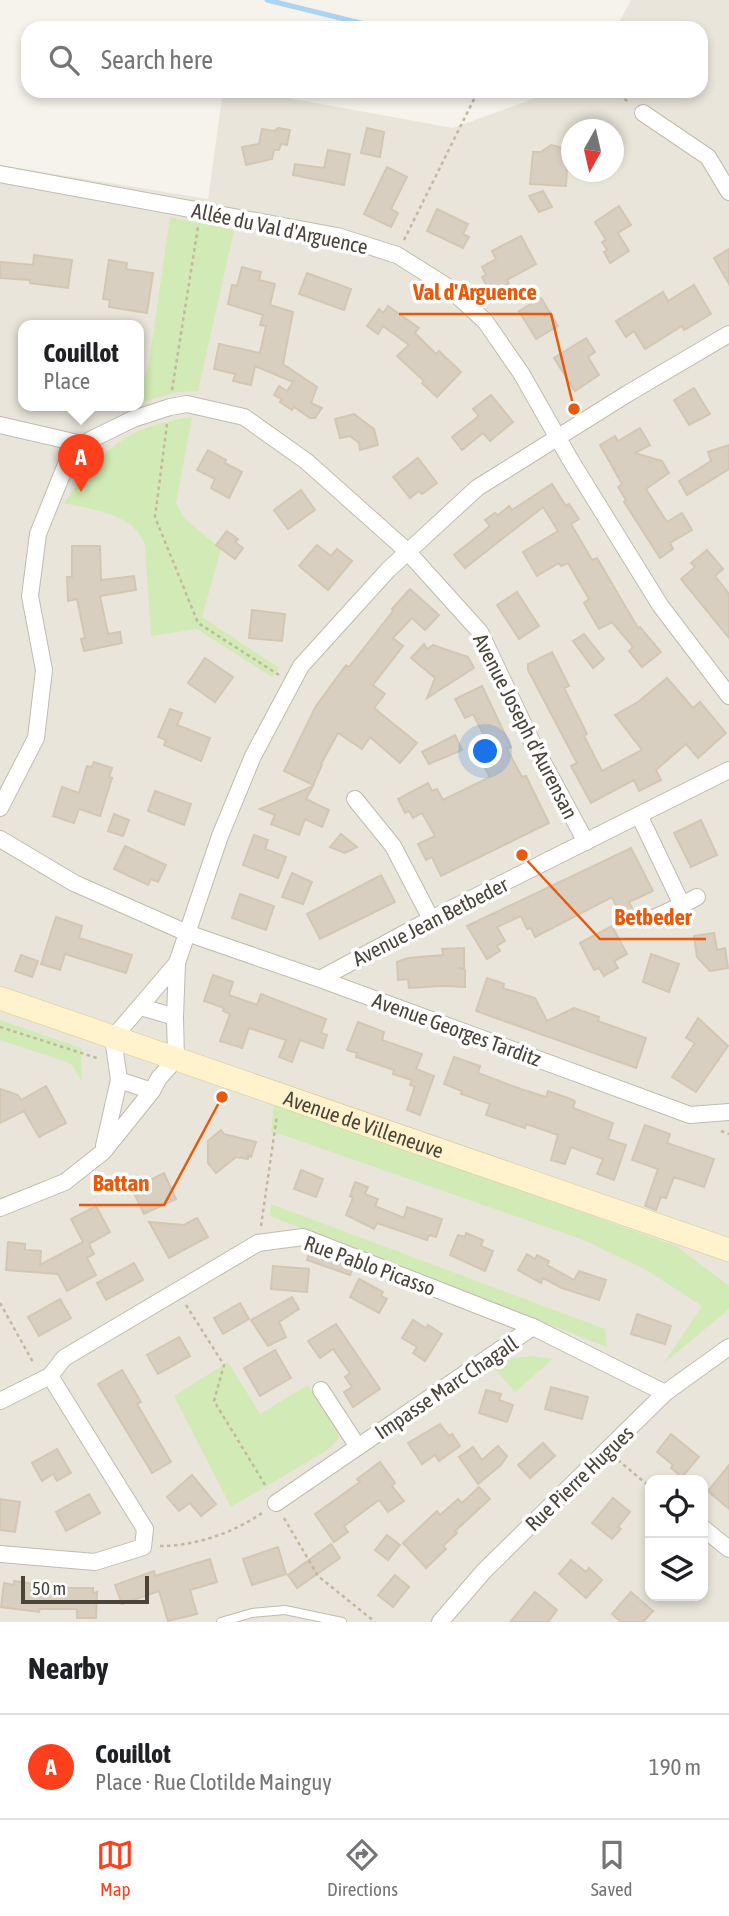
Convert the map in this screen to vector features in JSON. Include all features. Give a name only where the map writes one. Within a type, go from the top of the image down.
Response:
[{"type":"main road","name":"Avenue de Villeneuve","points":[[0,998],[729,1250]]},
{"type":"street","points":[[643,113],[708,157],[729,192]]},
{"type":"street","name":"Allée du Val d'Arguence","points":[[0,174],[337,236],[397,255],[448,287],[485,321],[522,373],[557,438]]},
{"type":"street","points":[[0,1209],[65,1182],[103,1152],[176,1059],[174,1017],[177,963],[220,836],[253,756],[300,666],[407,551],[477,488],[729,334]]},
{"type":"street","name":"Avenue Joseph d'Aurensan","points":[[170,407],[187,404],[244,418],[306,461],[407,551],[480,632],[532,742],[586,842]]},
{"type":"street","points":[[0,808],[36,738],[44,670],[30,596],[38,534],[69,457],[82,444],[133,419],[170,407]]},
{"type":"street","points":[[0,425],[82,444]]},
{"type":"street","points":[[557,438],[660,605],[729,695]]},
{"type":"street","name":"Avenue Jean Betbeder","points":[[320,979],[431,919],[729,770]]},
{"type":"street","points":[[355,799],[393,846],[431,919]]},
{"type":"street","points":[[639,815],[682,905]]},
{"type":"street","name":"Avenue Georges Tarditz","points":[[0,839],[74,883],[187,933],[690,1115],[729,1112]]},
{"type":"street","points":[[654,918],[697,897]]},
{"type":"street","points":[[103,1152],[118,1072],[113,1038],[177,963]]},
{"type":"street","points":[[141,1007],[174,1017]]},
{"type":"street","points":[[118,1072],[152,1091]]},
{"type":"street","name":"Rue Pablo Picasso","points":[[0,1401],[47,1378],[64,1358],[258,1243],[303,1237],[533,1327],[665,1393]]},
{"type":"street","name":"Impasse Marc Chagall","points":[[276,1503],[533,1327]]},
{"type":"street","name":"Rue Pierre Hugues","points":[[440,1622],[484,1571],[665,1393],[729,1347]]},
{"type":"street","points":[[0,1554],[95,1562],[143,1546],[145,1528],[47,1378]]},
{"type":"street","name":"Impasse Marc Chagall","points":[[321,1390],[358,1447]]},
{"type":"street","points":[[708,1535],[729,1549]]},
{"type":"lane","points":[[221,1622],[252,1613],[285,1610],[342,1622]]},
{"type":"path","points":[[397,255],[475,98]]},
{"type":"path","points":[[623,98],[643,113]]},
{"type":"path","points":[[201,210],[155,517],[198,623],[291,683]]},
{"type":"path","points":[[0,1027],[118,1072]]},
{"type":"path","points":[[258,1243],[278,1110],[284,1096]]},
{"type":"path","points":[[177,1290],[224,1365],[215,1401],[318,1576],[375,1622]]},
{"type":"path","points":[[0,1303],[47,1378]]},
{"type":"path","points":[[608,1451],[645,1483]]},
{"type":"path","points":[[143,1546],[178,1546],[241,1527],[276,1503]]},
{"type":"shaded area","points":[[631,0],[729,0],[729,1622],[0,1622],[0,165],[208,199],[222,98],[288,98],[453,128],[536,98],[708,98],[708,21],[620,21]]},
{"type":"green space","points":[[170,217],[234,230],[198,391],[177,392],[144,402],[144,378],[149,363]]},
{"type":"green space","points":[[192,417],[176,503],[184,518],[221,549],[202,617],[279,668],[272,677],[197,629],[151,636],[145,546],[140,535],[132,526],[112,515],[64,503],[90,469],[117,444],[149,427]]},
{"type":"green space","points":[[0,1020],[81,1048],[82,1082],[72,1065],[0,1040]]},
{"type":"green space","points":[[274,1102],[676,1246],[729,1286],[729,1309],[664,1363],[702,1306],[645,1269],[581,1239],[271,1133]]},
{"type":"green space","points":[[271,1204],[605,1329],[607,1347],[270,1216]]},
{"type":"green space","points":[[533,1356],[553,1359],[515,1392],[493,1367],[514,1358]]},
{"type":"green space","points":[[228,1362],[260,1414],[308,1385],[338,1429],[338,1439],[329,1449],[231,1507],[174,1396]]},
{"type":"building","points":[[278,128],[290,130],[287,145],[281,144],[279,150],[274,150],[272,159],[246,165],[242,147],[259,144],[262,129],[274,131]]},
{"type":"building","points":[[367,128],[384,132],[380,157],[361,153]]},
{"type":"building","points":[[551,145],[561,147],[561,182],[566,182],[566,186],[530,184],[533,152],[541,152]]},
{"type":"building","points":[[328,150],[350,154],[344,185],[293,175],[295,164],[324,168]]},
{"type":"building","points":[[387,167],[407,177],[391,209],[398,213],[391,227],[364,214]]},
{"type":"building","points":[[543,191],[552,207],[539,212],[529,196]]},
{"type":"building","points":[[619,206],[631,225],[618,233],[629,251],[610,263],[602,242],[606,240],[595,222]]},
{"type":"building","points":[[437,209],[468,224],[463,234],[469,237],[463,248],[427,231]]},
{"type":"building","points":[[521,236],[536,264],[507,280],[509,284],[491,294],[482,277],[486,275],[482,267],[496,259],[492,251]]},
{"type":"building","points":[[729,249],[729,284],[714,258]]},
{"type":"building","points":[[34,255],[72,260],[68,288],[30,283],[30,280],[0,278],[0,262],[33,265]]},
{"type":"building","points":[[109,260],[127,263],[126,269],[153,273],[147,313],[109,307],[110,300],[103,299]]},
{"type":"building","points":[[242,267],[261,272],[259,280],[275,284],[270,305],[293,312],[283,364],[317,387],[311,403],[322,408],[315,418],[310,418],[294,407],[292,410],[274,395],[279,386],[287,391],[293,382],[255,366],[251,385],[233,381],[235,374],[214,369],[219,344],[260,353],[266,326],[260,325],[263,315],[228,304],[232,285],[237,286]]},
{"type":"building","points":[[307,273],[351,289],[344,310],[299,294]]},
{"type":"building","points":[[694,285],[711,314],[684,330],[682,326],[645,349],[634,331],[626,337],[616,321],[663,292],[668,301]]},
{"type":"building","points":[[541,298],[558,326],[536,339],[519,311]]},
{"type":"building","points":[[388,306],[419,328],[415,333],[436,354],[439,351],[461,372],[437,397],[397,356],[409,345],[383,326],[378,334],[367,326],[379,309],[383,313]]},
{"type":"building","points":[[586,338],[595,352],[588,357],[599,375],[575,391],[554,358]]},
{"type":"building","points":[[694,388],[710,414],[689,425],[674,400]]},
{"type":"building","points":[[491,395],[513,422],[490,441],[483,433],[462,450],[452,437],[479,416],[473,409]]},
{"type":"building","points":[[354,414],[374,429],[378,445],[360,450],[359,443],[350,436],[340,438],[335,419]]},
{"type":"building","points":[[640,428],[650,445],[635,453],[662,461],[669,473],[646,489],[667,522],[682,513],[692,530],[670,543],[673,549],[660,558],[624,502],[626,500],[618,487],[622,484],[600,445],[615,436],[618,441]]},
{"type":"building","points":[[729,445],[729,469],[687,495],[679,481],[711,461],[708,452]]},
{"type":"building","points":[[208,450],[242,472],[229,498],[211,488],[215,479],[197,470]]},
{"type":"building","points":[[418,458],[437,483],[422,494],[419,491],[410,498],[393,477]]},
{"type":"building","points":[[552,484],[566,506],[569,504],[579,519],[571,524],[592,560],[597,558],[638,628],[640,627],[661,652],[642,667],[629,651],[633,647],[612,622],[599,629],[584,603],[589,599],[568,563],[561,566],[559,563],[537,576],[523,552],[558,531],[543,507],[465,568],[454,555],[490,526],[485,520],[495,513],[498,515],[509,506],[512,510]]},
{"type":"building","points":[[301,490],[315,510],[288,529],[274,510]]},
{"type":"building","points":[[227,531],[238,539],[235,542],[243,548],[235,559],[216,545]]},
{"type":"building","points":[[317,545],[331,556],[337,549],[352,561],[328,590],[299,566]]},
{"type":"building","points":[[72,546],[100,546],[101,580],[134,576],[136,590],[100,596],[108,634],[120,632],[122,643],[84,651],[81,639],[85,638],[77,599],[68,601],[67,577],[72,577]]},
{"type":"building","points":[[707,550],[723,569],[715,576],[729,594],[729,638],[681,579],[695,567],[691,563]]},
{"type":"building","points":[[410,589],[439,615],[425,630],[412,618],[393,638],[403,646],[373,685],[385,694],[374,708],[417,743],[400,763],[370,737],[362,749],[338,733],[313,785],[284,771],[316,706],[346,665],[349,667]]},
{"type":"building","points":[[517,592],[539,626],[519,639],[497,605]]},
{"type":"building","points":[[252,610],[285,614],[282,641],[249,638]]},
{"type":"building","points":[[584,634],[604,659],[593,668],[573,641]]},
{"type":"building","points":[[424,644],[427,649],[433,645],[468,657],[474,668],[427,698],[435,678],[411,658]]},
{"type":"building","points":[[552,652],[569,686],[564,688],[587,734],[584,736],[602,771],[642,750],[615,715],[638,702],[667,678],[693,708],[700,702],[726,733],[698,758],[686,744],[656,770],[661,780],[639,791],[634,780],[591,803],[571,766],[577,763],[528,670],[528,664]]},
{"type":"building","points":[[205,658],[233,677],[215,702],[188,683]]},
{"type":"building","points":[[482,686],[511,747],[507,749],[522,777],[526,776],[549,823],[441,876],[432,857],[426,860],[418,844],[435,836],[422,813],[413,818],[409,811],[405,813],[398,799],[428,783],[432,791],[437,789],[443,800],[490,777],[477,753],[490,747],[473,714],[465,718],[455,699]]},
{"type":"building","points":[[170,709],[182,713],[177,725],[210,738],[201,761],[164,745],[166,740],[158,737]]},
{"type":"building","points":[[455,735],[462,750],[429,764],[422,752]]},
{"type":"building","points":[[94,762],[112,768],[109,777],[112,778],[100,816],[79,809],[74,823],[53,816],[62,787],[79,793],[87,766],[92,767]]},
{"type":"building","points":[[313,786],[306,799],[329,810],[322,827],[305,819],[299,835],[271,824],[275,815],[260,809]]},
{"type":"building","points":[[155,791],[191,804],[184,825],[148,811]]},
{"type":"building","points":[[114,814],[129,820],[123,836],[108,831]]},
{"type":"building","points":[[701,820],[717,855],[691,867],[674,833]]},
{"type":"building","points":[[341,834],[357,847],[345,853],[330,847]]},
{"type":"building","points":[[254,835],[268,840],[265,849],[286,857],[278,878],[243,865]]},
{"type":"building","points":[[125,846],[166,865],[158,882],[151,879],[148,885],[114,869]]},
{"type":"building","points":[[631,848],[653,891],[629,902],[635,914],[623,920],[612,897],[535,937],[531,928],[527,929],[521,916],[497,927],[505,941],[497,946],[500,951],[487,959],[467,926]]},
{"type":"building","points":[[292,873],[312,882],[303,904],[282,897]]},
{"type":"building","points":[[381,875],[395,902],[320,939],[307,914]]},
{"type":"building","points":[[240,894],[274,906],[266,930],[232,918]]},
{"type":"building","points":[[56,917],[82,926],[79,938],[132,955],[126,973],[65,954],[60,970],[41,964]]},
{"type":"building","points":[[612,926],[627,954],[614,961],[618,968],[604,976],[599,968],[594,970],[580,943]]},
{"type":"building","points":[[714,933],[717,950],[725,948],[728,968],[710,971],[697,957],[694,936]]},
{"type":"building","points":[[464,948],[464,968],[458,968],[465,970],[465,987],[409,988],[408,979],[398,980],[397,962],[408,958],[443,955],[442,949]]},
{"type":"building","points":[[651,954],[679,964],[669,992],[643,982]]},
{"type":"building","points":[[21,955],[38,961],[32,977],[15,971]]},
{"type":"building","points":[[213,975],[233,982],[229,995],[257,1005],[261,994],[326,1019],[321,1033],[327,1035],[323,1048],[300,1040],[292,1062],[279,1057],[286,1040],[249,1028],[242,1048],[220,1041],[230,1014],[223,1011],[224,1008],[204,1001]]},
{"type":"building","points":[[487,978],[504,984],[503,988],[535,998],[547,1021],[574,1008],[599,1017],[598,1021],[646,1038],[636,1068],[476,1011]]},
{"type":"building","points":[[698,1018],[728,1046],[696,1092],[672,1077],[695,1043],[686,1038]]},
{"type":"building","points":[[358,1022],[384,1032],[382,1040],[422,1054],[416,1069],[434,1076],[420,1115],[407,1110],[415,1086],[410,1085],[412,1080],[393,1074],[394,1070],[356,1057],[357,1053],[347,1050]]},
{"type":"building","points":[[454,1057],[480,1066],[478,1073],[518,1088],[546,1097],[548,1091],[568,1098],[575,1101],[573,1108],[613,1123],[608,1139],[626,1145],[614,1180],[597,1174],[603,1159],[571,1147],[565,1164],[551,1160],[558,1135],[486,1115],[490,1104],[461,1094],[462,1091],[444,1084]]},
{"type":"building","points":[[46,1086],[66,1123],[39,1137],[24,1111],[0,1123],[0,1089],[18,1095],[21,1100]]},
{"type":"building","points":[[645,1125],[670,1134],[667,1143],[714,1159],[704,1187],[674,1177],[666,1198],[661,1197],[656,1210],[645,1206],[658,1169],[632,1160]]},
{"type":"building","points":[[221,1130],[224,1134],[256,1142],[251,1157],[236,1157],[216,1173],[208,1163],[208,1141]]},
{"type":"building","points":[[301,1170],[323,1179],[316,1197],[294,1189]]},
{"type":"building","points":[[164,1173],[176,1199],[144,1214],[132,1189]]},
{"type":"building","points":[[355,1182],[368,1187],[365,1194],[378,1199],[375,1206],[404,1218],[407,1207],[442,1219],[436,1237],[429,1235],[427,1240],[377,1223],[374,1229],[346,1215],[353,1198],[350,1196]]},
{"type":"building","points":[[96,1206],[110,1232],[89,1244],[94,1254],[87,1258],[96,1275],[67,1291],[58,1274],[6,1270],[8,1242],[25,1244],[25,1250],[41,1251],[40,1265],[83,1242],[71,1219]]},
{"type":"building","points":[[197,1218],[208,1237],[169,1258],[149,1222],[184,1225]]},
{"type":"building","points":[[466,1233],[483,1240],[481,1246],[493,1251],[485,1271],[450,1255],[458,1235],[465,1237]]},
{"type":"building","points":[[310,1251],[353,1268],[350,1275],[307,1260]]},
{"type":"building","points":[[527,1254],[535,1259],[537,1255],[549,1261],[547,1265],[574,1280],[579,1271],[606,1280],[599,1300],[562,1288],[543,1278],[541,1283],[518,1270]]},
{"type":"building","points":[[134,1263],[143,1280],[106,1300],[97,1283]]},
{"type":"building","points":[[273,1266],[309,1269],[307,1292],[271,1289]]},
{"type":"building","points":[[359,1279],[383,1292],[381,1296],[387,1299],[379,1313],[350,1297]]},
{"type":"building","points":[[292,1297],[299,1309],[279,1322],[286,1337],[268,1346],[251,1320]]},
{"type":"building","points":[[60,1299],[71,1318],[39,1336],[28,1317]]},
{"type":"building","points":[[240,1303],[249,1319],[223,1334],[214,1318]]},
{"type":"building","points":[[637,1314],[671,1326],[665,1344],[631,1334]]},
{"type":"building","points":[[413,1320],[442,1334],[425,1361],[413,1353],[417,1347],[402,1338]]},
{"type":"building","points":[[336,1324],[380,1389],[353,1407],[344,1392],[352,1387],[345,1377],[350,1373],[333,1349],[320,1358],[308,1341]]},
{"type":"building","points":[[179,1337],[190,1356],[158,1374],[147,1355]]},
{"type":"building","points":[[275,1350],[291,1378],[260,1396],[244,1368]]},
{"type":"building","points":[[122,1370],[141,1402],[137,1404],[171,1462],[152,1473],[98,1384]]},
{"type":"building","points":[[551,1387],[588,1397],[582,1419],[545,1409]]},
{"type":"building","points":[[486,1390],[501,1394],[499,1400],[513,1405],[507,1422],[479,1413]]},
{"type":"building","points":[[440,1424],[449,1436],[452,1434],[460,1446],[439,1461],[435,1455],[422,1464],[408,1443]]},
{"type":"building","points":[[671,1434],[699,1457],[684,1475],[680,1475],[671,1468],[673,1465],[657,1452]]},
{"type":"building","points":[[543,1443],[555,1456],[530,1478],[518,1465]]},
{"type":"building","points":[[498,1446],[507,1456],[501,1465],[478,1484],[459,1457],[473,1447],[482,1460]]},
{"type":"building","points":[[57,1449],[71,1473],[57,1481],[53,1474],[42,1481],[32,1463]]},
{"type":"building","points":[[380,1462],[395,1483],[392,1486],[404,1501],[388,1512],[379,1500],[344,1526],[348,1532],[334,1542],[315,1514],[360,1482],[357,1479]]},
{"type":"building","points":[[729,1465],[729,1509],[708,1491]]},
{"type":"building","points":[[192,1475],[216,1504],[201,1516],[190,1503],[179,1511],[167,1497]]},
{"type":"building","points":[[479,1487],[490,1499],[455,1531],[457,1533],[443,1546],[446,1549],[426,1568],[403,1543],[437,1511],[440,1515],[458,1499],[462,1503]]},
{"type":"building","points":[[89,1494],[100,1513],[66,1531],[56,1512]]},
{"type":"building","points":[[613,1498],[630,1512],[612,1539],[592,1523]]},
{"type":"building","points":[[0,1499],[20,1502],[15,1532],[0,1530]]},
{"type":"building","points":[[387,1535],[400,1545],[388,1560],[375,1550]]},
{"type":"building","points":[[331,1544],[340,1558],[297,1588],[288,1575]]},
{"type":"building","points":[[278,1547],[286,1574],[252,1585],[243,1559]]},
{"type":"building","points":[[210,1559],[217,1582],[190,1590],[197,1614],[168,1621],[159,1591],[122,1604],[115,1585],[154,1571],[155,1576]]},
{"type":"building","points":[[571,1560],[586,1572],[589,1568],[602,1580],[586,1598],[559,1574]]},
{"type":"building","points":[[395,1575],[409,1587],[393,1607],[378,1595]]},
{"type":"building","points":[[14,1581],[35,1584],[34,1590],[62,1594],[62,1588],[93,1588],[93,1593],[97,1592],[96,1618],[77,1618],[77,1609],[40,1609],[39,1612],[1,1607],[4,1583],[14,1585]]},
{"type":"building","points":[[535,1592],[557,1610],[548,1622],[510,1622]]},
{"type":"building","points":[[631,1592],[653,1611],[643,1622],[621,1622],[612,1614]]},
{"type":"waterway","points":[[267,0],[352,21]]},
{"type":"place","name":"Val d'Arguence","points":[[574,409]]},
{"type":"place","name":"Couillot","points":[[81,492]]},
{"type":"place","name":"Betbeder","points":[[522,855]]},
{"type":"place","name":"Battan","points":[[222,1097]]}]
